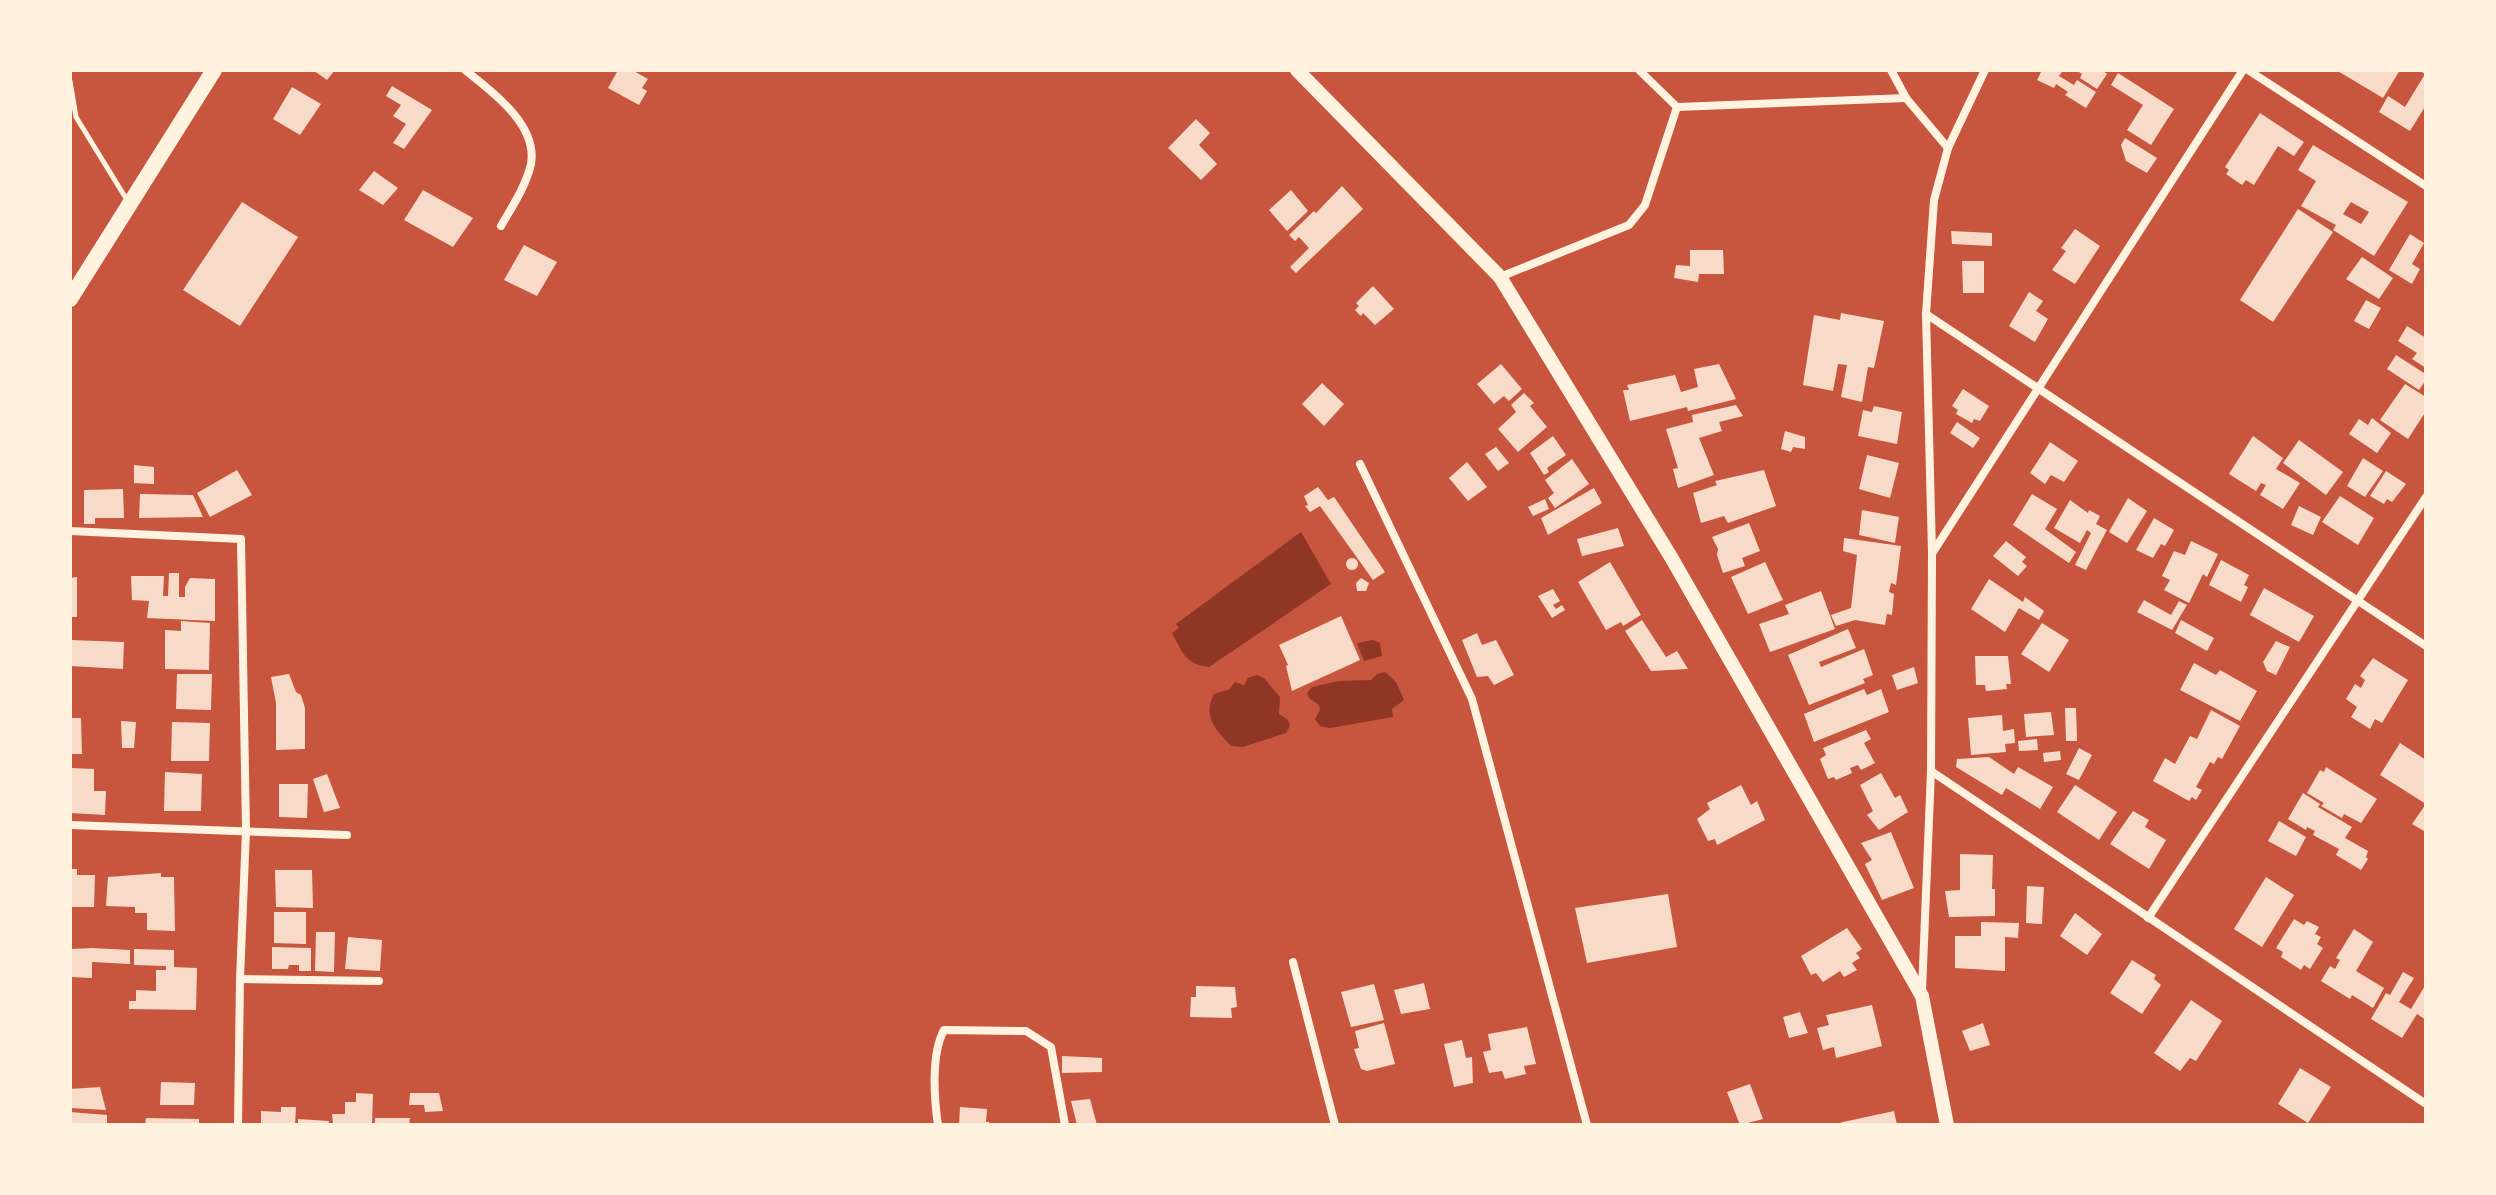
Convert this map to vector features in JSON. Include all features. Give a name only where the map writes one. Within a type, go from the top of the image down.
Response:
[{"type":"highway","points":[[70,299],[214,70]]},
{"type":"main road","points":[[1297,70],[1500,277],[1671,557],[1922,996],[1947,1125]]},
{"type":"street","points":[[465,70],[495,95],[518,120],[531,145],[531,163],[501,226]]},
{"type":"street","points":[[1639,70],[1677,107],[1906,98]]},
{"type":"street","points":[[1891,70],[1906,98],[1948,148]]},
{"type":"street","points":[[1922,996],[1931,771],[1932,553],[1926,314],[1934,200],[1948,148],[1985,70]]},
{"type":"street","points":[[1932,553],[2245,70],[2426,186]]},
{"type":"street","points":[[1500,277],[1629,225],[1645,205],[1677,107]]},
{"type":"street","points":[[1926,314],[2426,646]]},
{"type":"street","points":[[1360,464],[1472,699],[1587,1125]]},
{"type":"street","points":[[2148,918],[2426,497]]},
{"type":"street","points":[[70,531],[241,539],[246,831],[238,1125]]},
{"type":"street","points":[[1931,771],[2426,1104]]},
{"type":"street","points":[[70,825],[347,835]]},
{"type":"street","points":[[1293,962],[1335,1125]]},
{"type":"street","points":[[240,979],[379,981]]},
{"type":"street","points":[[938,1125],[933,1094],[939,1038],[944,1030],[1026,1031],[1051,1047],[1065,1125]]},
{"type":"lane","points":[[70,81],[76,117],[129,204]]},
{"type":"shaded area","points":[[1301,532],[1331,584],[1209,667],[1190,660],[1172,633],[1179,628],[1176,624]]},
{"type":"shaded area","points":[[1373,640],[1380,643],[1382,656],[1364,661],[1357,643]]},
{"type":"shaded area","points":[[1385,672],[1396,682],[1404,700],[1392,709],[1393,717],[1330,728],[1320,726],[1315,719],[1319,705],[1307,693],[1312,687],[1338,681],[1371,680]]},
{"type":"shaded area","points":[[1257,675],[1264,678],[1280,697],[1279,714],[1288,720],[1290,726],[1286,733],[1243,747],[1231,746],[1212,722],[1211,702],[1214,694],[1230,689],[1235,682],[1244,685],[1248,678]]},
{"type":"building","points":[[313,70],[335,70],[327,80]]},
{"type":"building","points":[[618,70],[632,70],[648,79],[642,88],[647,91],[639,105],[608,88]]},
{"type":"building","points":[[2042,70],[2059,70],[2062,72],[2059,76],[2074,85],[2077,80],[2096,92],[2086,108],[2065,95],[2068,92],[2056,84],[2054,88],[2037,80]]},
{"type":"building","points":[[2076,70],[2102,70],[2107,74],[2097,89],[2080,78],[2082,74]]},
{"type":"building","points":[[2336,70],[2400,70],[2383,98]]},
{"type":"building","points":[[2418,70],[2426,70],[2426,105],[2410,131],[2379,112],[2388,96],[2405,107],[2425,74]]},
{"type":"building","points":[[2118,73],[2174,109],[2151,145],[2127,130],[2143,105],[2111,85]]},
{"type":"building","points":[[392,86],[432,110],[404,149],[393,143],[406,124],[393,116],[401,105],[386,96]]},
{"type":"building","points":[[292,87],[321,104],[300,135],[273,119]]},
{"type":"building","points":[[2260,113],[2304,142],[2294,156],[2278,146],[2254,185],[2246,180],[2242,185],[2226,174],[2229,170],[2225,167]]},
{"type":"building","points":[[1196,119],[1210,133],[1199,145],[1217,164],[1201,180],[1168,148]]},
{"type":"building","points":[[2125,138],[2157,158],[2147,173],[2126,161],[2121,145]]},
{"type":"building","points":[[2313,145],[2408,202],[2374,256],[2333,230],[2336,225],[2301,206],[2316,181],[2298,170]],"holes":[[[2351,202],[2369,212],[2361,224],[2343,214]]]},
{"type":"building","points":[[374,171],[398,188],[383,205],[359,190]]},
{"type":"building","points":[[1342,186],[1363,209],[1296,273],[1290,267],[1309,248],[1299,237],[1295,241],[1289,235]]},
{"type":"building","points":[[423,190],[473,218],[453,247],[404,220]]},
{"type":"building","points":[[1291,190],[1308,211],[1287,231],[1269,210]]},
{"type":"building","points":[[242,202],[298,237],[240,326],[183,290]]},
{"type":"building","points":[[2298,209],[2333,232],[2273,322],[2240,300]]},
{"type":"building","points":[[2075,229],[2100,246],[2075,284],[2052,270],[2066,251],[2061,248]]},
{"type":"building","points":[[1951,231],[1992,233],[1992,246],[1952,244]]},
{"type":"building","points":[[2410,234],[2424,243],[2412,264],[2420,269],[2412,284],[2389,270]]},
{"type":"building","points":[[524,245],[557,262],[537,296],[504,280]]},
{"type":"building","points":[[1690,250],[1723,250],[1724,274],[1699,274],[1698,282],[1674,278],[1676,265],[1690,266]]},
{"type":"building","points":[[2362,257],[2393,278],[2379,299],[2346,279]]},
{"type":"building","points":[[1962,261],[1984,261],[1984,293],[1963,293]]},
{"type":"building","points":[[1373,286],[1394,309],[1375,325],[1355,310],[1359,306],[1356,303]]},
{"type":"building","points":[[2029,292],[2043,301],[2036,311],[2048,319],[2035,342],[2009,326]]},
{"type":"building","points":[[2366,300],[2381,308],[2369,329],[2354,321]]},
{"type":"building","points":[[1841,313],[1884,321],[1874,368],[1868,367],[1862,402],[1841,397],[1847,365],[1838,364],[1833,391],[1803,385],[1814,315],[1840,320]]},
{"type":"building","points":[[2407,326],[2426,338],[2426,368],[2412,359],[2417,353],[2398,341]]},
{"type":"building","points":[[2396,355],[2424,373],[2426,368],[2426,380],[2419,390],[2387,369]]},
{"type":"building","points":[[1501,364],[1522,389],[1509,401],[1504,396],[1494,404],[1477,384]]},
{"type":"building","points":[[1719,364],[1736,399],[1630,421],[1623,390],[1629,390],[1627,385],[1675,375],[1681,392],[1698,387],[1694,369]]},
{"type":"building","points":[[1322,383],[1344,404],[1324,426],[1302,404]]},
{"type":"building","points":[[2405,384],[2426,397],[2426,411],[2408,439],[2380,420]]},
{"type":"building","points":[[1963,389],[1989,406],[1980,421],[1974,419],[1972,423],[1956,414],[1958,410],[1952,406]]},
{"type":"building","points":[[1524,393],[1534,403],[1530,406],[1547,427],[1518,452],[1498,429],[1516,412],[1511,405]]},
{"type":"building","points":[[1736,405],[1743,416],[1719,422],[1722,431],[1699,438],[1714,475],[1678,488],[1673,469],[1678,468],[1666,429],[1693,422],[1692,415]]},
{"type":"building","points":[[1874,406],[1902,412],[1897,444],[1858,436],[1863,410],[1872,412]]},
{"type":"building","points":[[2372,418],[2391,433],[2377,453],[2349,434],[2359,419],[2368,425]]},
{"type":"building","points":[[1957,422],[1980,438],[1973,448],[1950,433]]},
{"type":"building","points":[[1785,431],[1805,437],[1805,449],[1793,447],[1791,452],[1781,449]]},
{"type":"building","points":[[1553,436],[1566,455],[1547,468],[1549,472],[1544,475],[1530,453]]},
{"type":"building","points":[[2253,436],[2283,458],[2276,469],[2300,483],[2283,509],[2260,495],[2266,485],[2261,483],[2256,491],[2229,474]]},
{"type":"building","points":[[2299,440],[2343,472],[2326,495],[2283,463]]},
{"type":"building","points":[[2050,442],[2078,461],[2064,482],[2051,475],[2045,484],[2030,473]]},
{"type":"building","points":[[1496,447],[1509,463],[1498,471],[1485,454]]},
{"type":"building","points":[[1867,455],[1899,463],[1890,498],[1859,489]]},
{"type":"building","points":[[2363,458],[2383,471],[2365,497],[2347,486]]},
{"type":"building","points":[[1572,459],[1589,484],[1555,508],[1548,498],[1554,493],[1545,480]]},
{"type":"building","points":[[1467,462],[1487,487],[1468,501],[1449,478]]},
{"type":"building","points":[[134,465],[154,467],[154,484],[134,483]]},
{"type":"building","points":[[237,470],[252,495],[210,517],[197,493]]},
{"type":"building","points":[[1764,470],[1776,506],[1728,523],[1724,516],[1701,523],[1693,493],[1717,485],[1715,481]]},
{"type":"building","points":[[2386,471],[2406,484],[2392,502],[2387,499],[2384,504],[2370,496]]},
{"type":"building","points":[[1318,487],[1328,500],[1334,497],[1385,572],[1373,580],[1320,506],[1310,512],[1305,506],[1308,505],[1304,496]]},
{"type":"building","points":[[1594,488],[1602,503],[1548,535],[1541,518]]},
{"type":"building","points":[[123,489],[124,518],[95,518],[95,524],[84,524],[84,490]]},
{"type":"building","points":[[140,494],[193,495],[203,517],[139,518]]},
{"type":"building","points":[[2032,494],[2057,509],[2045,529],[2076,552],[2069,563],[2013,525]]},
{"type":"building","points":[[2340,496],[2374,518],[2358,545],[2322,522]]},
{"type":"building","points":[[2128,498],[2147,511],[2127,543],[2109,532]]},
{"type":"building","points":[[1545,499],[1549,509],[1533,516],[1528,507]]},
{"type":"building","points":[[2070,500],[2088,513],[2089,510],[2100,516],[2096,524],[2107,530],[2086,570],[2075,565],[2091,533],[2087,530],[2080,543],[2054,528]]},
{"type":"building","points":[[2299,506],[2321,517],[2313,535],[2291,525]]},
{"type":"building","points":[[1862,510],[1899,517],[1895,543],[1859,535]]},
{"type":"building","points":[[2154,518],[2174,530],[2153,558],[2136,550]]},
{"type":"building","points":[[1749,523],[1760,551],[1742,558],[1745,566],[1723,573],[1712,537]]},
{"type":"building","points":[[1618,528],[1624,546],[1582,556],[1577,539]]},
{"type":"building","points":[[1844,538],[1901,546],[1896,585],[1891,583],[1889,592],[1894,594],[1892,615],[1887,614],[1885,625],[1855,620],[1836,626],[1831,615],[1851,608],[1857,555],[1843,551]]},
{"type":"building","points":[[2006,541],[2026,557],[2022,562],[2027,566],[2018,576],[1993,556]]},
{"type":"building","points":[[2191,541],[2218,554],[2207,577],[2203,574],[2189,603],[2164,590],[2170,580],[2162,576],[2174,551],[2185,555]]},
{"type":"building","points":[[1352,558],[1358,564],[1352,570],[1346,564]]},
{"type":"building","points":[[2221,560],[2249,575],[2244,585],[2248,587],[2241,602],[2209,585]]},
{"type":"building","points":[[1610,562],[1641,615],[1623,626],[1621,622],[1606,630],[1578,582]]},
{"type":"building","points":[[1765,562],[1783,600],[1748,614],[1731,577]]},
{"type":"building","points":[[169,573],[179,573],[179,597],[185,597],[185,587],[190,578],[215,579],[215,621],[147,618],[149,601],[132,600],[131,576],[164,576],[163,596],[168,596]]},
{"type":"building","points":[[77,577],[77,617],[70,617],[70,578]]},
{"type":"building","points":[[1361,578],[1369,583],[1366,591],[1357,591],[1356,583]]},
{"type":"building","points":[[1989,579],[2023,602],[2025,597],[2044,611],[2039,620],[2019,608],[2005,632],[1971,609]]},
{"type":"building","points":[[2264,588],[2314,616],[2299,642],[2250,615]]},
{"type":"building","points":[[1553,589],[1560,601],[1553,605],[1556,609],[1562,605],[1565,610],[1552,618],[1538,596]]},
{"type":"building","points":[[1821,591],[1835,629],[1770,652],[1759,624],[1789,614],[1785,605]]},
{"type":"building","points":[[2144,600],[2171,615],[2179,601],[2187,605],[2172,630],[2137,612]]},
{"type":"building","points":[[1341,616],[1360,660],[1292,691],[1288,665],[1279,645]]},
{"type":"building","points":[[1642,620],[1666,657],[1677,651],[1688,669],[1651,671],[1625,631]]},
{"type":"building","points":[[2181,620],[2214,638],[2207,651],[2175,633]]},
{"type":"building","points":[[181,621],[210,623],[209,670],[165,669],[165,630],[181,631]]},
{"type":"building","points":[[2042,623],[2069,640],[2049,672],[2021,654]]},
{"type":"building","points":[[1848,629],[1856,648],[1819,662],[1821,667],[1864,649],[1873,675],[1863,679],[1865,683],[1809,705],[1788,655]]},
{"type":"building","points":[[1477,633],[1482,645],[1496,640],[1514,675],[1494,685],[1488,676],[1477,677],[1462,640]]},
{"type":"building","points":[[70,640],[124,642],[123,669],[70,666]]},
{"type":"building","points":[[2276,641],[2290,647],[2276,675],[2267,671],[2263,662]]},
{"type":"building","points":[[1975,656],[2008,656],[2011,684],[2006,684],[2007,689],[1986,691],[1985,685],[1976,685]]},
{"type":"building","points":[[2373,658],[2408,680],[2382,723],[2375,719],[2370,729],[2351,717],[2357,707],[2346,699],[2355,684],[2361,688],[2365,680],[2360,676]]},
{"type":"building","points":[[2194,663],[2216,675],[2220,670],[2257,691],[2240,721],[2180,690]]},
{"type":"building","points":[[1914,667],[1918,683],[1897,690],[1892,675]]},
{"type":"building","points":[[177,674],[212,674],[211,710],[176,709]]},
{"type":"building","points":[[289,674],[305,708],[305,749],[276,750],[276,703],[271,677]]},
{"type":"building","points":[[1864,689],[1867,695],[1881,689],[1889,712],[1814,742],[1804,714]]},
{"type":"building","points":[[2065,708],[2076,708],[2077,741],[2066,741]]},
{"type":"building","points":[[2211,710],[2240,726],[2222,759],[2218,757],[2214,764],[2210,762],[2196,787],[2202,790],[2196,800],[2192,797],[2189,801],[2153,781],[2165,758],[2175,764],[2190,736],[2197,739]]},
{"type":"building","points":[[2051,712],[2054,735],[2026,737],[2024,714]]},
{"type":"building","points":[[2002,715],[2003,731],[2014,729],[2015,743],[2005,744],[2006,752],[1971,755],[1968,718]]},
{"type":"building","points":[[70,718],[81,718],[82,754],[70,754]]},
{"type":"building","points":[[121,721],[136,722],[134,748],[122,748]]},
{"type":"building","points":[[172,722],[210,723],[209,761],[171,761]]},
{"type":"building","points":[[1866,730],[1871,739],[1864,743],[1875,763],[1861,770],[1858,765],[1850,768],[1852,773],[1836,780],[1834,777],[1828,779],[1820,759],[1826,755],[1823,748]]},
{"type":"building","points":[[2037,739],[2038,750],[2019,751],[2018,741]]},
{"type":"building","points":[[2400,743],[2426,760],[2426,804],[2380,775]]},
{"type":"building","points":[[2079,748],[2092,755],[2079,780],[2066,774]]},
{"type":"building","points":[[2060,751],[2061,760],[2044,762],[2043,753]]},
{"type":"building","points":[[1989,757],[2014,774],[2018,767],[2053,787],[2040,809],[2006,788],[2002,795],[1956,767],[1957,759]]},
{"type":"building","points":[[2326,767],[2377,799],[2361,823],[2344,814],[2342,818],[2321,806],[2324,803],[2307,793],[2320,770],[2324,772]]},
{"type":"building","points":[[70,768],[94,769],[94,791],[106,791],[105,815],[70,813]]},
{"type":"building","points":[[165,772],[202,774],[201,811],[164,811]]},
{"type":"building","points":[[1881,773],[1895,798],[1900,795],[1908,812],[1879,830],[1867,815],[1873,811],[1860,785]]},
{"type":"building","points":[[327,774],[340,808],[324,812],[313,779]]},
{"type":"building","points":[[279,784],[308,784],[307,818],[279,817]]},
{"type":"building","points":[[1741,785],[1751,805],[1757,801],[1765,820],[1717,845],[1715,839],[1708,841],[1697,819],[1710,809],[1707,803]]},
{"type":"building","points":[[2075,785],[2117,812],[2099,840],[2057,812]]},
{"type":"building","points":[[2303,793],[2320,804],[2318,807],[2352,827],[2345,838],[2368,851],[2368,859],[2361,870],[2336,855],[2339,849],[2313,835],[2315,831],[2307,827],[2306,830],[2288,819]]},
{"type":"building","points":[[2426,804],[2426,827],[2424,831],[2412,824]]},
{"type":"building","points":[[2133,811],[2149,820],[2145,827],[2166,840],[2149,869],[2110,844]]},
{"type":"building","points":[[2279,821],[2306,837],[2296,856],[2268,841]]},
{"type":"building","points":[[1891,832],[1914,888],[1882,900],[1865,864],[1872,860],[1861,843]]},
{"type":"building","points":[[1960,854],[1993,855],[1995,916],[1949,917],[1945,891],[1960,890]]},
{"type":"building","points":[[70,869],[77,869],[77,875],[95,875],[94,907],[70,907]]},
{"type":"building","points":[[275,870],[312,870],[313,908],[276,907]]},
{"type":"building","points":[[161,873],[161,877],[174,877],[175,931],[147,930],[147,913],[135,913],[135,907],[106,906],[108,877]]},
{"type":"building","points":[[2266,877],[2294,895],[2262,947],[2234,929]]},
{"type":"building","points":[[2027,886],[2044,887],[2042,924],[2026,923]]},
{"type":"building","points":[[1668,894],[1677,947],[1587,963],[1575,908]]},
{"type":"building","points":[[274,912],[306,912],[306,944],[274,943]]},
{"type":"building","points":[[2075,913],[2102,934],[2087,955],[2060,936]]},
{"type":"building","points":[[2294,919],[2304,925],[2307,921],[2319,927],[2315,934],[2321,937],[2317,944],[2323,948],[2310,969],[2304,965],[2301,970],[2281,957],[2283,952],[2276,948]]},
{"type":"building","points":[[1981,922],[2019,923],[2018,938],[2005,937],[2005,971],[1955,968],[1955,936],[1981,936]]},
{"type":"building","points":[[1847,928],[1862,949],[1856,953],[1860,958],[1852,963],[1857,970],[1844,977],[1840,971],[1823,982],[1816,973],[1811,975],[1801,956]]},
{"type":"building","points":[[2354,929],[2373,942],[2356,971],[2384,988],[2373,1008],[2352,995],[2350,999],[2321,981],[2330,966],[2335,969],[2340,960],[2336,958]]},
{"type":"building","points":[[316,932],[335,932],[334,972],[315,971]]},
{"type":"building","points":[[348,937],[382,940],[380,971],[345,969]]},
{"type":"building","points":[[272,947],[311,948],[311,971],[299,971],[299,965],[272,969]]},
{"type":"building","points":[[70,949],[130,950],[130,964],[92,962],[92,978],[70,977]]},
{"type":"building","points":[[134,949],[174,950],[174,967],[197,968],[196,1010],[129,1009],[129,1001],[136,1001],[136,990],[156,991],[156,970],[166,970],[166,966],[134,965]]},
{"type":"building","points":[[2132,960],[2156,975],[2154,979],[2161,985],[2142,1014],[2110,993]]},
{"type":"building","points":[[2403,972],[2414,978],[2399,1002],[2411,1009],[2426,984],[2426,1020],[2417,1014],[2402,1038],[2371,1019]]},
{"type":"building","points":[[1424,983],[1430,1009],[1401,1014],[1394,990]]},
{"type":"building","points":[[1374,984],[1384,1020],[1351,1027],[1341,992]]},
{"type":"building","points":[[1196,986],[1235,987],[1237,1007],[1231,1008],[1232,1018],[1190,1017],[1191,997],[1196,997]]},
{"type":"building","points":[[2191,1000],[2222,1021],[2196,1061],[2190,1058],[2180,1071],[2154,1053]]},
{"type":"building","points":[[1872,1005],[1882,1046],[1836,1058],[1834,1047],[1823,1050],[1817,1028],[1829,1025],[1826,1015]]},
{"type":"building","points":[[1800,1012],[1808,1033],[1789,1038],[1783,1017]]},
{"type":"building","points":[[1384,1023],[1395,1064],[1367,1071],[1361,1069],[1354,1049],[1359,1048],[1355,1031]]},
{"type":"building","points":[[1983,1023],[1990,1045],[1970,1051],[1962,1031]]},
{"type":"building","points":[[1527,1027],[1536,1064],[1524,1066],[1526,1074],[1505,1079],[1502,1071],[1489,1073],[1483,1052],[1491,1050],[1488,1034]]},
{"type":"building","points":[[1462,1040],[1466,1058],[1472,1057],[1473,1083],[1454,1087],[1444,1044]]},
{"type":"building","points":[[1062,1056],[1102,1058],[1102,1072],[1062,1073]]},
{"type":"building","points":[[2300,1068],[2331,1087],[2308,1123],[2278,1104]]},
{"type":"building","points":[[161,1082],[195,1083],[194,1105],[160,1105]]},
{"type":"building","points":[[1750,1084],[1763,1119],[1740,1125],[1727,1092]]},
{"type":"building","points":[[100,1087],[106,1110],[70,1108],[70,1089]]},
{"type":"building","points":[[356,1093],[373,1094],[372,1125],[333,1123],[332,1114],[345,1114],[345,1102],[356,1102]]},
{"type":"building","points":[[410,1093],[439,1093],[443,1111],[425,1112],[424,1105],[409,1105]]},
{"type":"building","points":[[1090,1099],[1097,1125],[1077,1125],[1071,1101]]},
{"type":"building","points":[[281,1107],[296,1107],[295,1125],[261,1125],[261,1111],[281,1112]]},
{"type":"building","points":[[960,1107],[987,1109],[986,1122],[989,1125],[959,1125]]},
{"type":"building","points":[[1894,1111],[1897,1125],[1834,1125],[1843,1122]]},
{"type":"building","points":[[70,1112],[107,1115],[107,1125],[70,1125]]},
{"type":"building","points":[[146,1118],[199,1119],[199,1125],[145,1125]]},
{"type":"building","points":[[375,1118],[410,1118],[409,1125],[375,1125]]},
{"type":"building","points":[[298,1119],[329,1121],[328,1125],[298,1125]]}]
